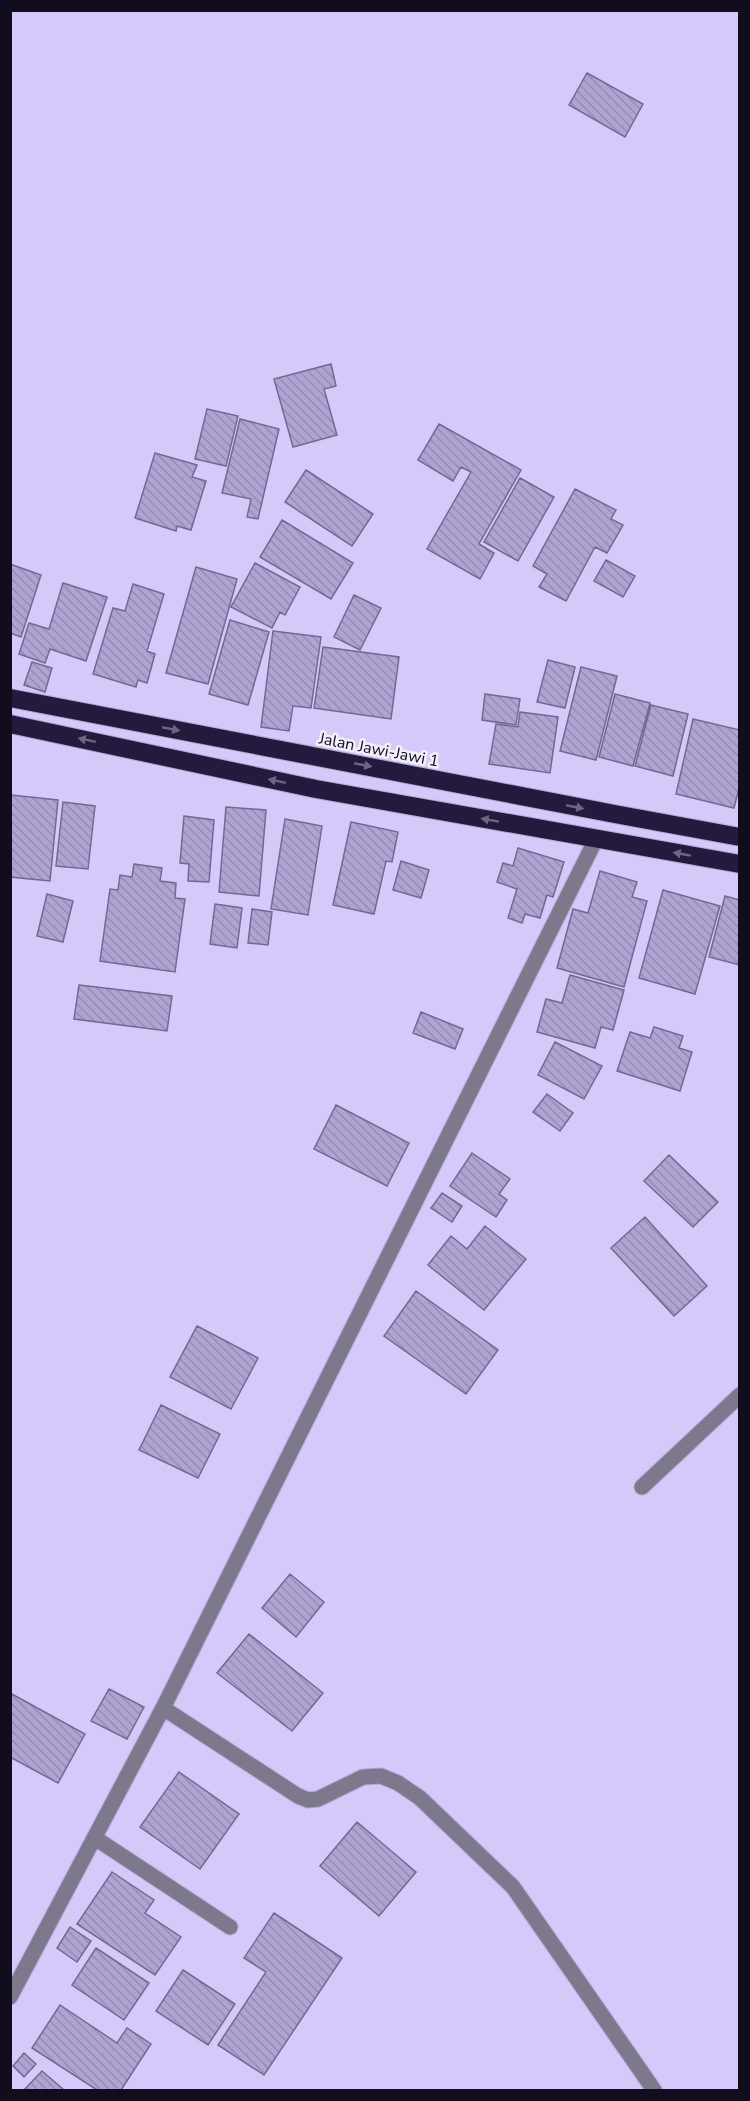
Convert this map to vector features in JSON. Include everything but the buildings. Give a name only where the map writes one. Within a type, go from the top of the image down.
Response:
[{"type":"highway","name":"Jalan Jawi-Jawi 1","points":[[10,698],[740,837]]},
{"type":"highway","points":[[10,724],[316,789],[740,864]]},
{"type":"highway","points":[[316,789],[322,758]]},
{"type":"street","points":[[10,1997],[163,1708],[596,839]]},
{"type":"street","points":[[642,1487],[740,1395]]},
{"type":"street","points":[[163,1708],[298,1796],[308,1800],[318,1799],[363,1777],[381,1776],[398,1782],[420,1798],[513,1887],[654,2091]]},
{"type":"street","points":[[95,1838],[230,1927]]}]
